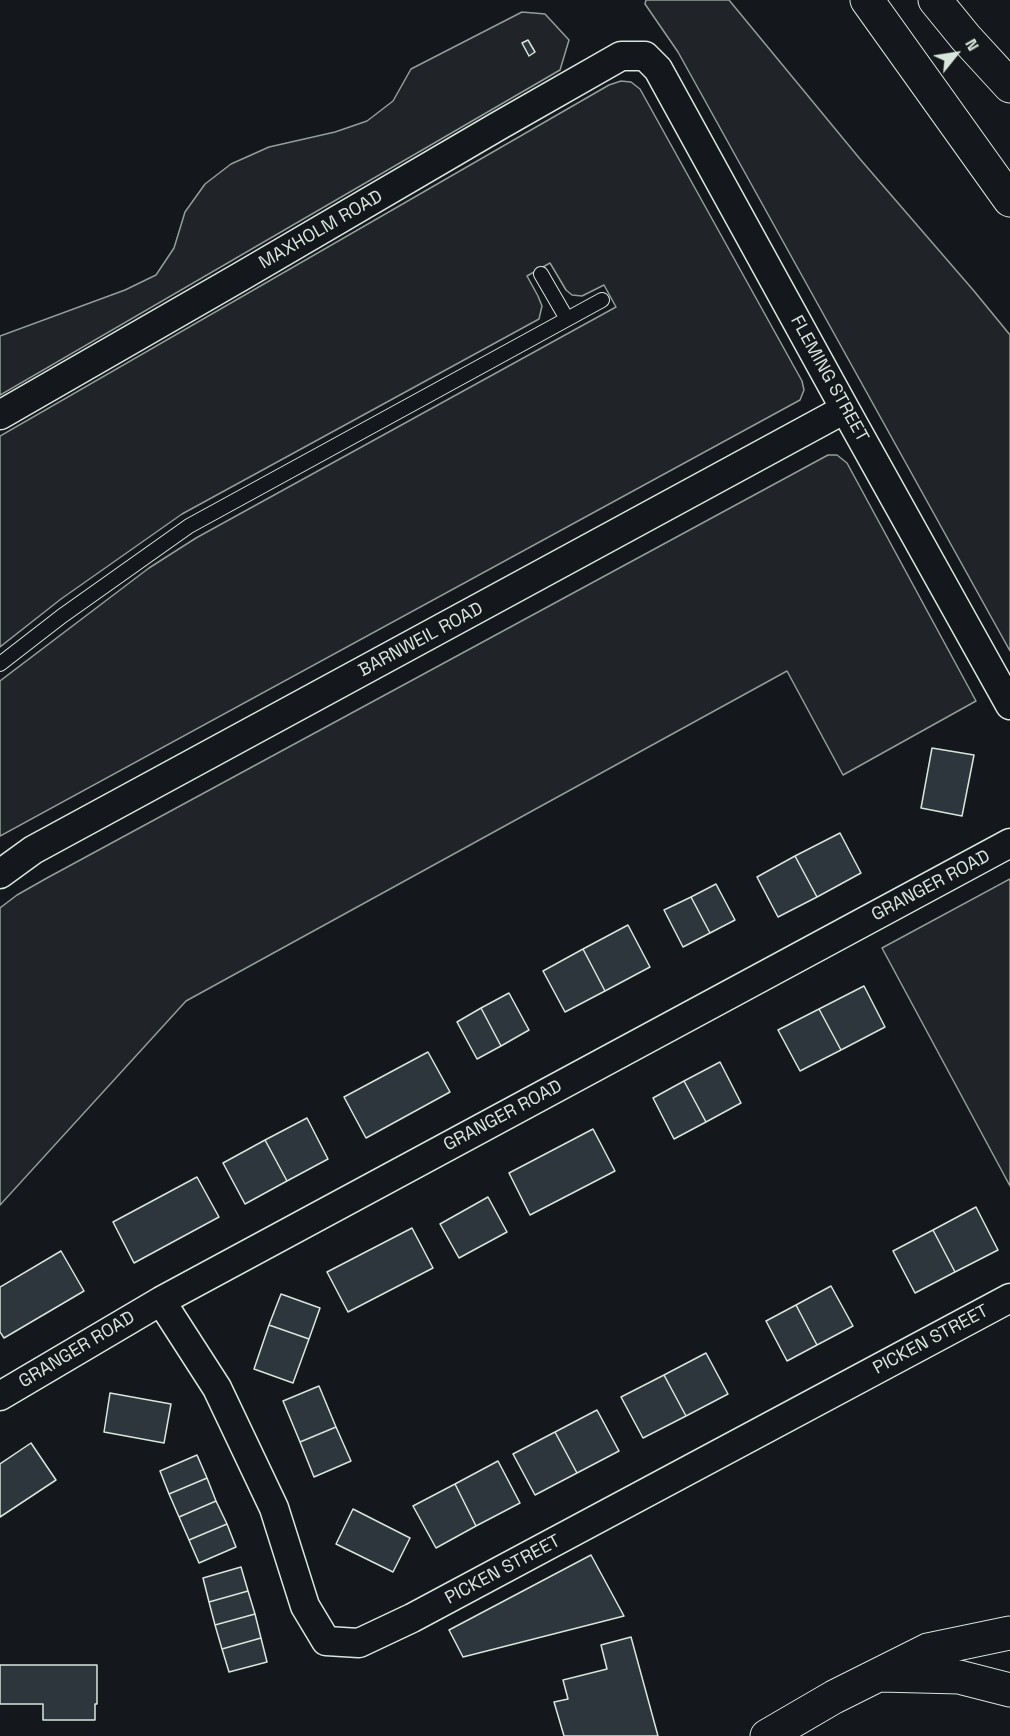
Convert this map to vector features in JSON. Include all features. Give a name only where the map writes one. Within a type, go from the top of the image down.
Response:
[{"type":"main road","points":[[867,0],[1010,200]]},
{"type":"main road","points":[[874,0],[1010,160]]},
{"type":"main road","points":[[935,0],[1010,86]]},
{"type":"main road","points":[[767,1736],[834,1697],[928,1650],[1010,1633]]},
{"type":"main road","points":[[877,1675],[959,1677],[1010,1690]]},
{"type":"street","name":"MAXHOLM ROAD","points":[[0,415],[621,56],[645,57]]},
{"type":"street","name":"FLEMING STREET","points":[[645,57],[658,69],[1010,705]]},
{"type":"street","name":"BARNWEIL ROAD","points":[[0,874],[33,850],[845,410]]},
{"type":"street","name":"GRANGER ROAD","points":[[0,1396],[160,1301],[1010,843]]},
{"type":"street","name":"PICKEN STREET","points":[[160,1301],[217,1388],[274,1508],[305,1606],[326,1641],[359,1643],[412,1618],[1010,1298]]},
{"type":"lane","points":[[541,274],[567,319]]},
{"type":"lane","points":[[0,664],[62,616],[189,526],[602,300]]},
{"type":"shaded area","points":[[646,0],[729,0],[860,159],[1010,335],[1010,651],[678,52],[645,4]]},
{"type":"shaded area","points":[[522,12],[545,14],[569,40],[560,70],[0,395],[0,336],[125,290],[156,275],[174,248],[185,212],[205,184],[231,164],[269,147],[335,132],[367,121],[393,101],[411,69]]},
{"type":"shaded area","points":[[621,81],[631,82],[640,89],[802,381],[804,390],[800,400],[0,836],[0,681],[149,568],[196,538],[616,307],[604,285],[582,296],[572,295],[566,290],[550,263],[527,276],[542,306],[539,319],[182,514],[61,599],[0,647],[0,436],[609,85]]},
{"type":"shaded area","points":[[828,455],[837,455],[847,463],[976,701],[843,775],[787,671],[186,1001],[0,1205],[0,908],[17,895],[47,878]]},
{"type":"shaded area","points":[[1010,879],[1010,1186],[882,948]]},
{"type":"building","points":[[528,40],[535,52],[529,56],[522,43]]},
{"type":"building","points":[[932,748],[974,755],[962,816],[921,808]]},
{"type":"building","points":[[840,833],[861,873],[817,897],[795,856]]},
{"type":"building","points":[[795,856],[817,897],[778,917],[757,877]]},
{"type":"building","points":[[716,884],[735,920],[710,933],[691,897]]},
{"type":"building","points":[[691,897],[710,933],[683,947],[664,910]]},
{"type":"building","points":[[628,925],[650,967],[605,991],[583,949]]},
{"type":"building","points":[[583,949],[605,991],[565,1012],[543,971]]},
{"type":"building","points":[[864,986],[885,1027],[841,1050],[819,1009]]},
{"type":"building","points":[[509,993],[529,1030],[501,1046],[481,1008]]},
{"type":"building","points":[[481,1008],[501,1046],[477,1059],[457,1022]]},
{"type":"building","points":[[819,1009],[841,1050],[800,1071],[778,1030]]},
{"type":"building","points":[[428,1052],[450,1092],[366,1138],[344,1097]]},
{"type":"building","points":[[720,1062],[741,1103],[706,1122],[684,1081]]},
{"type":"building","points":[[684,1081],[706,1122],[674,1139],[653,1098]]},
{"type":"building","points":[[307,1118],[328,1159],[287,1181],[265,1140]]},
{"type":"building","points":[[593,1129],[615,1171],[530,1215],[509,1173]]},
{"type":"building","points":[[265,1140],[287,1181],[245,1204],[223,1163]]},
{"type":"building","points":[[197,1177],[219,1217],[134,1263],[113,1222]]},
{"type":"building","points":[[488,1197],[507,1232],[459,1258],[440,1224]]},
{"type":"building","points":[[976,1207],[998,1250],[955,1272],[933,1230]]},
{"type":"building","points":[[412,1228],[433,1268],[348,1312],[327,1272]]},
{"type":"building","points":[[933,1230],[955,1272],[915,1293],[893,1251]]},
{"type":"building","points":[[61,1251],[84,1291],[4,1338],[0,1332],[0,1287]]},
{"type":"building","points":[[831,1286],[853,1326],[817,1345],[796,1305]]},
{"type":"building","points":[[281,1294],[320,1308],[309,1339],[269,1325]]},
{"type":"building","points":[[796,1305],[817,1345],[787,1361],[766,1321]]},
{"type":"building","points":[[269,1325],[309,1339],[293,1383],[254,1369]]},
{"type":"building","points":[[706,1353],[728,1394],[686,1416],[664,1375]]},
{"type":"building","points":[[664,1375],[686,1416],[643,1438],[621,1397]]},
{"type":"building","points":[[319,1386],[336,1427],[300,1442],[283,1401]]},
{"type":"building","points":[[110,1393],[171,1404],[164,1443],[104,1432]]},
{"type":"building","points":[[597,1410],[619,1451],[577,1473],[555,1432]]},
{"type":"building","points":[[336,1427],[351,1461],[314,1477],[300,1442]]},
{"type":"building","points":[[555,1432],[577,1473],[535,1495],[513,1454]]},
{"type":"building","points":[[31,1443],[56,1480],[0,1517],[0,1464]]},
{"type":"building","points":[[197,1455],[207,1478],[169,1494],[160,1471]]},
{"type":"building","points":[[498,1461],[520,1503],[476,1526],[455,1484]]},
{"type":"building","points":[[207,1478],[216,1501],[179,1517],[169,1494]]},
{"type":"building","points":[[455,1484],[476,1526],[436,1548],[413,1506]]},
{"type":"building","points":[[216,1501],[227,1524],[189,1540],[179,1517]]},
{"type":"building","points":[[353,1509],[410,1538],[393,1572],[336,1544]]},
{"type":"building","points":[[227,1524],[236,1547],[199,1563],[189,1540]]},
{"type":"building","points":[[591,1555],[624,1616],[463,1657],[449,1630]]},
{"type":"building","points":[[241,1567],[248,1591],[209,1602],[203,1578]]},
{"type":"building","points":[[248,1591],[255,1614],[215,1625],[209,1602]]},
{"type":"building","points":[[255,1614],[261,1638],[222,1649],[215,1625]]},
{"type":"building","points":[[631,1637],[658,1736],[564,1736],[554,1702],[568,1699],[563,1680],[607,1669],[601,1645]]},
{"type":"building","points":[[261,1638],[267,1662],[229,1672],[222,1649]]},
{"type":"building","points":[[0,1665],[97,1665],[95,1720],[43,1720],[43,1704],[0,1704]]}]
